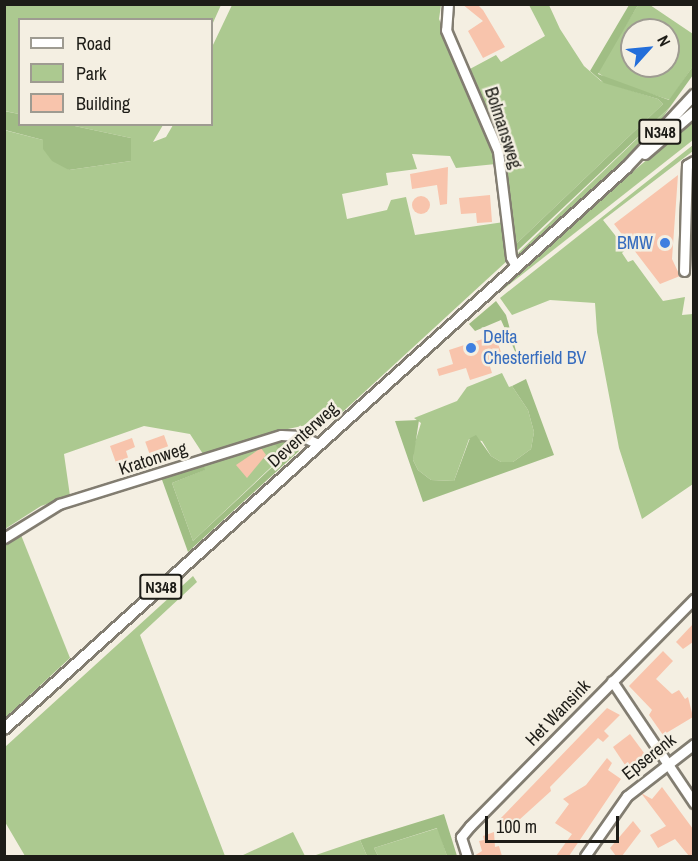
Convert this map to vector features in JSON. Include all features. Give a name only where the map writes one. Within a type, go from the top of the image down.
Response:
[{"type":"main road","name":"Deventerweg","points":[[626,168],[693,95]]},
{"type":"main road","name":"Deventerweg","points":[[4,729],[516,266],[693,112]]},
{"type":"street","name":"Bolmansweg","points":[[448,4],[446,30],[498,151],[511,257],[516,266]]},
{"type":"street","points":[[684,271],[682,247],[687,165],[693,161]]},
{"type":"street","points":[[682,247],[693,246]]},
{"type":"street","name":"Kratonweg","points":[[4,538],[59,504],[281,435],[301,436],[318,444]]},
{"type":"street","name":"Het Wansink","points":[[466,856],[461,837],[693,599]]},
{"type":"street","points":[[612,681],[693,803]]},
{"type":"street","name":"Epserenk","points":[[585,856],[627,796],[693,744]]},
{"type":"green space","points":[[5,5],[221,5],[213,23],[213,18],[18,18],[18,114],[5,111]]},
{"type":"green space","points":[[232,5],[441,5],[439,19],[487,133],[496,164],[456,168],[450,156],[412,154],[417,169],[386,173],[388,185],[342,194],[347,219],[387,210],[391,200],[406,197],[415,235],[504,222],[508,260],[335,419],[269,433],[203,454],[190,434],[144,426],[64,454],[70,496],[41,506],[5,529],[4,130],[43,140],[69,170],[131,161],[131,138],[75,126],[162,126],[153,142],[166,137],[172,126],[213,126],[213,45]]},
{"type":"green space","points":[[529,5],[549,5],[560,29],[584,66],[601,81],[658,99],[663,104],[515,245],[504,163],[468,70],[496,55],[501,62],[545,36]]},
{"type":"green space","points":[[629,5],[638,5],[630,18],[621,18]]},
{"type":"green space","points":[[638,5],[650,5],[669,18],[630,18]]},
{"type":"green space","points":[[620,20],[620,36],[598,74],[669,100],[693,66],[693,75],[670,107],[516,252],[515,245],[663,104],[658,99],[604,83],[590,71]]},
{"type":"green space","points":[[680,25],[693,34],[693,66],[670,100],[610,81],[597,72],[620,34],[620,78],[680,78]]},
{"type":"green space","points":[[670,107],[647,140],[523,253],[517,254]]},
{"type":"green space","points":[[4,111],[18,114],[18,126],[75,126],[131,138],[131,161],[69,170],[52,161],[43,149],[43,140],[5,130]]},
{"type":"green space","points":[[693,121],[693,140],[496,295],[580,216]]},
{"type":"green space","points":[[693,145],[693,151],[603,220],[626,249],[622,253],[628,262],[633,260],[663,301],[685,297],[682,315],[693,314],[693,484],[642,519],[619,448],[597,332],[595,303],[550,300],[512,315],[500,298]]},
{"type":"green space","points":[[496,301],[506,315],[518,358],[501,320],[475,331],[469,324]]},
{"type":"green space","points":[[502,373],[509,387],[512,386],[528,410],[534,432],[531,449],[513,462],[501,462],[491,456],[482,441],[469,439],[454,481],[431,480],[418,470],[413,460],[414,446],[421,423],[414,418],[457,401],[467,387]]},
{"type":"green space","points":[[526,379],[554,455],[423,502],[395,421],[419,420],[413,460],[418,470],[431,480],[454,481],[470,438],[476,435],[491,456],[501,462],[513,462],[531,449],[534,432],[528,410],[512,386]]},
{"type":"green space","points":[[284,436],[299,451],[188,552],[161,477],[203,463],[205,470],[172,483],[193,541],[284,456],[270,439]]},
{"type":"green space","points":[[270,439],[284,455],[193,541],[172,483],[204,470],[203,463]]},
{"type":"green space","points":[[19,530],[70,658],[5,718],[5,542]]},
{"type":"green space","points":[[193,576],[197,582],[140,635],[225,856],[25,856],[5,822],[5,747]]},
{"type":"green space","points":[[444,814],[457,856],[447,856],[437,828],[374,848],[378,856],[367,856],[360,840]]},
{"type":"green space","points":[[438,828],[447,856],[378,856],[374,848]]},
{"type":"green space","points":[[293,832],[305,856],[241,856]]},
{"type":"green space","points":[[360,840],[367,856],[313,856]]},
{"type":"building","points":[[462,4],[477,4],[483,10],[505,47],[483,58],[468,31],[483,21]]},
{"type":"building","points":[[448,167],[447,204],[440,205],[437,185],[412,189],[410,174]]},
{"type":"building","points":[[678,175],[672,259],[680,276],[660,284],[614,224]]},
{"type":"building","points":[[490,195],[492,222],[477,223],[476,213],[461,214],[459,198]]},
{"type":"building","points":[[421,196],[427,199],[430,205],[427,211],[421,214],[415,211],[412,205],[415,199]]},
{"type":"building","points":[[495,335],[502,355],[488,360],[492,373],[470,380],[466,368],[439,376],[437,369],[453,364],[449,350]]},
{"type":"building","points":[[164,435],[168,446],[149,453],[145,442]]},
{"type":"building","points":[[132,438],[135,447],[126,451],[132,470],[120,474],[110,446]]},
{"type":"building","points":[[261,448],[266,455],[247,478],[236,465]]},
{"type":"building","points":[[693,624],[693,642],[683,649],[676,642]]},
{"type":"building","points":[[663,651],[673,661],[656,679],[672,694],[679,690],[685,699],[688,697],[693,717],[663,735],[649,715],[652,710],[629,686]]},
{"type":"building","points":[[607,708],[620,715],[604,731],[609,736],[603,742],[598,738],[550,787],[551,791],[507,831],[498,823],[500,819]]},
{"type":"building","points":[[630,734],[650,761],[629,771],[613,747]]},
{"type":"building","points":[[607,758],[612,763],[608,770],[621,779],[569,856],[556,856],[572,834],[555,823],[569,804],[563,799],[586,785]]},
{"type":"building","points":[[662,787],[693,829],[693,856],[689,856],[675,839],[658,848],[650,835],[666,826],[641,793],[652,799]]},
{"type":"building","points":[[633,821],[641,831],[622,856],[616,856],[610,848]]},
{"type":"building","points":[[494,832],[495,847],[499,846],[502,856],[474,856],[482,851],[479,841],[484,840],[483,836]]},
{"type":"place","name":"BMW","points":[[665,243]]},
{"type":"place","name":"Delta Chesterfield BV","points":[[471,348]]}]
